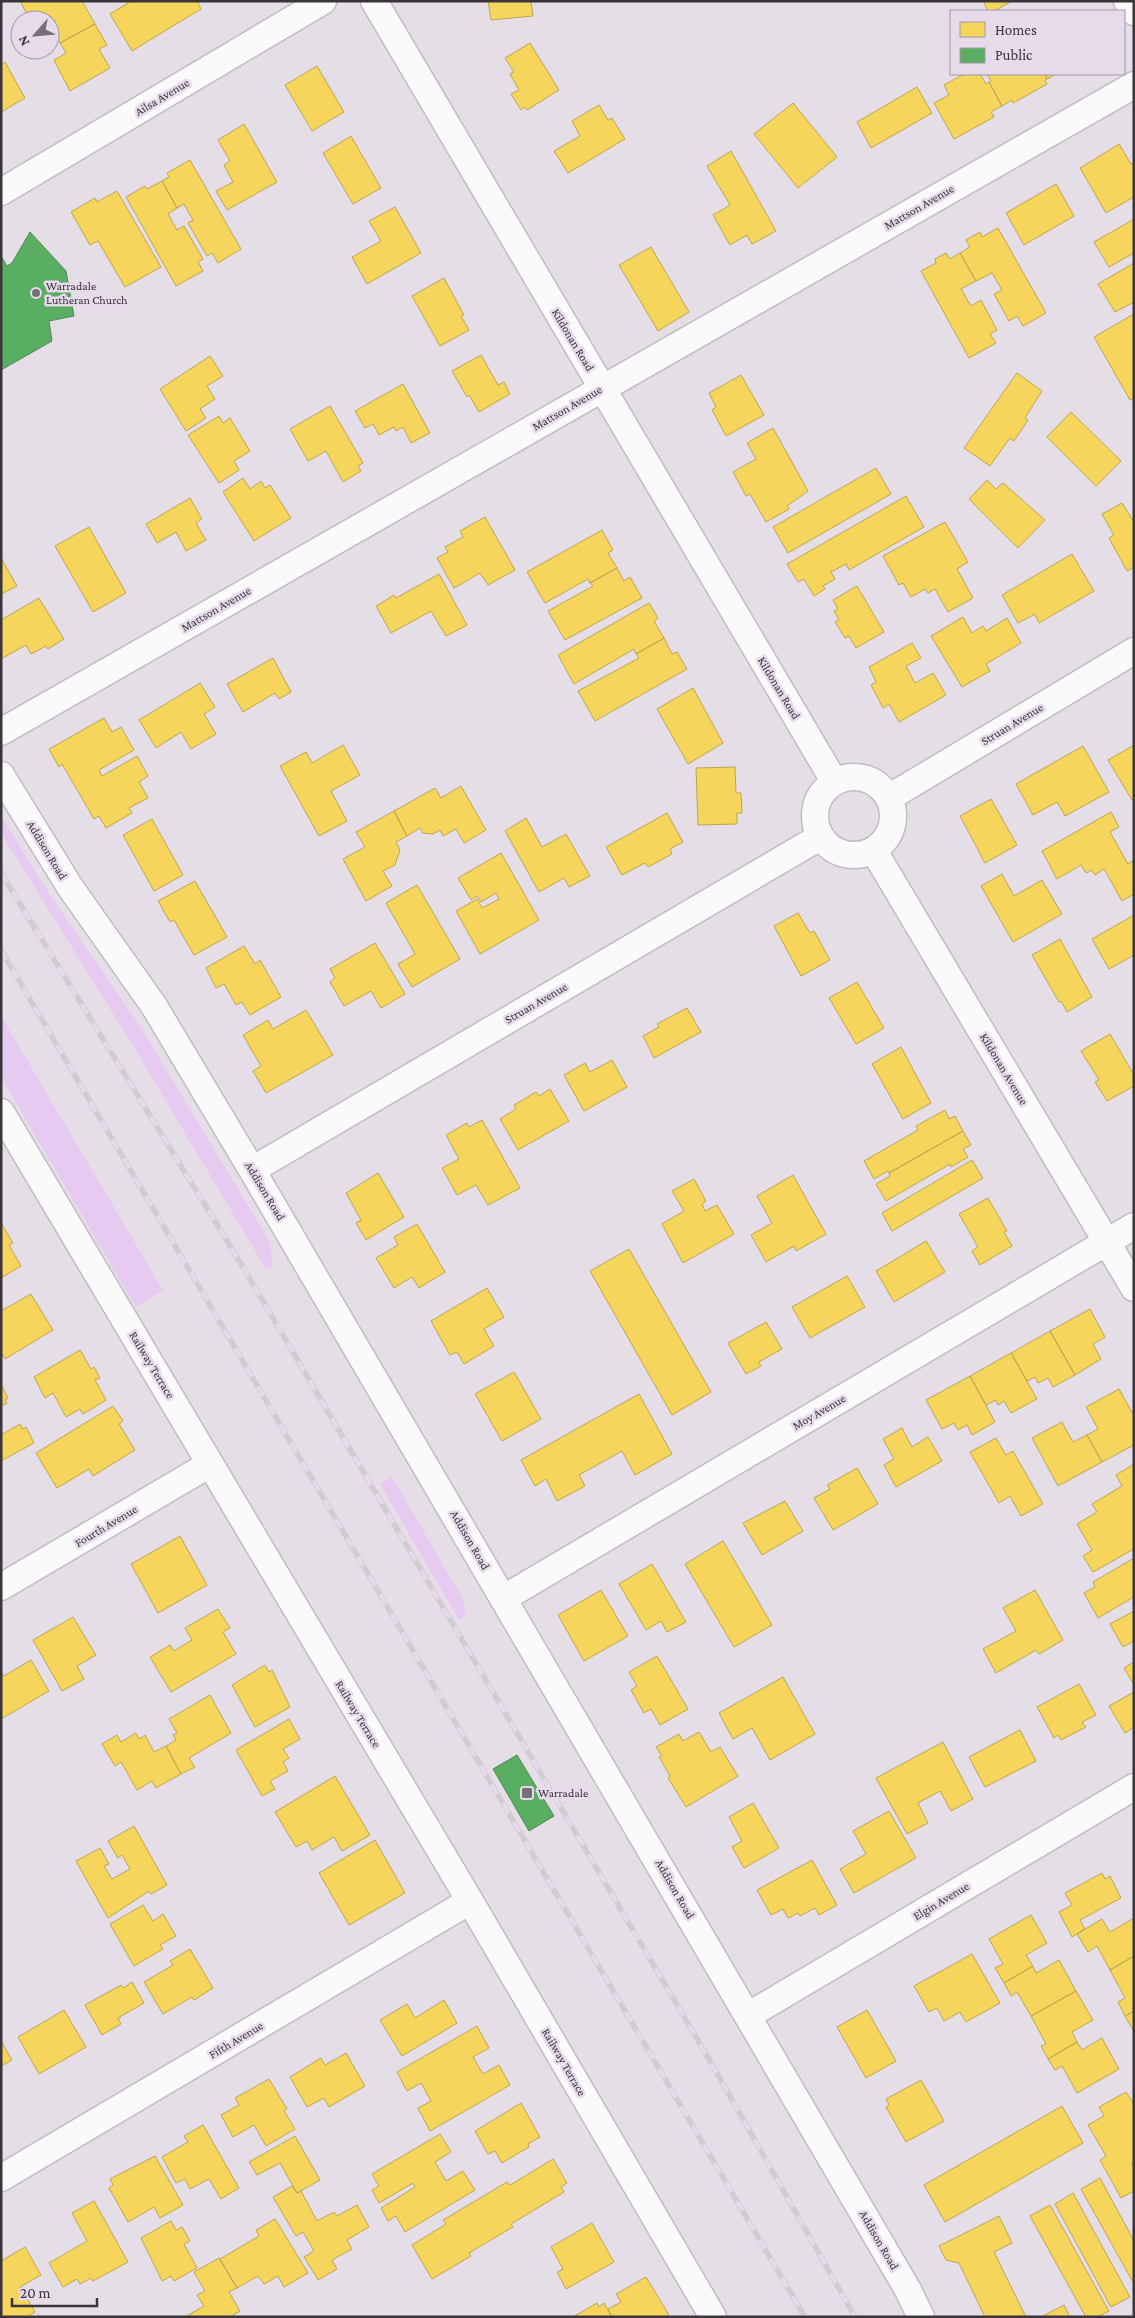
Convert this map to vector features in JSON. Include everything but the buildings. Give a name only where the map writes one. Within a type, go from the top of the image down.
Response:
[{"type":"street","name":"Ailsa Avenue","points":[[1,192],[323,1]]},
{"type":"street","name":"Kildonan Road","points":[[374,1],[834,781]]},
{"type":"street","points":[[1127,1],[1134,12]]},
{"type":"street","name":"Mattson Avenue","points":[[1,732],[1134,85]]},
{"type":"street","name":"Struan Avenue","points":[[890,797],[1134,652]]},
{"type":"street","name":"Addison Road","points":[[1,775],[70,887],[154,1006],[252,1170],[749,2015],[903,2282],[921,2317]]},
{"type":"street","points":[[852,776],[873,780],[890,797],[894,818],[888,838],[874,851],[852,856],[832,849],[820,837],[815,813],[822,792],[834,781],[852,776]]},
{"type":"street","name":"Struan Avenue","points":[[252,1170],[820,837]]},
{"type":"street","name":"Kildonan Avenue","points":[[874,851],[1134,1288]]},
{"type":"street","name":"Railway Terrace","points":[[1,1112],[470,1901],[713,2317]]},
{"type":"street","name":"Moy Avenue","points":[[504,1598],[1134,1226]]},
{"type":"street","name":"Fourth Avenue","points":[[1,1587],[210,1464]]},
{"type":"street","name":"Elgin Avenue","points":[[749,2015],[1134,1788]]},
{"type":"street","name":"Fifth Avenue","points":[[1,2178],[470,1901]]},
{"type":"shaded area","points":[[1,816],[50,895],[140,1026],[271,1244],[272,1268],[266,1269],[130,1041],[1,833]]},
{"type":"shaded area","points":[[1,1016],[163,1290],[136,1307],[1,1077]]},
{"type":"shaded area","points":[[392,1477],[462,1597],[466,1615],[459,1620],[380,1484]]},
{"type":"railway","points":[[1,873],[240,1262],[710,2061],[855,2317]]},
{"type":"railway","points":[[1,950],[805,2317]]},
{"type":"place","name":"Warradale Lutheran Church","points":[[36,293]]},
{"type":"place","name":"Warradale","points":[[527,1793]]}]
